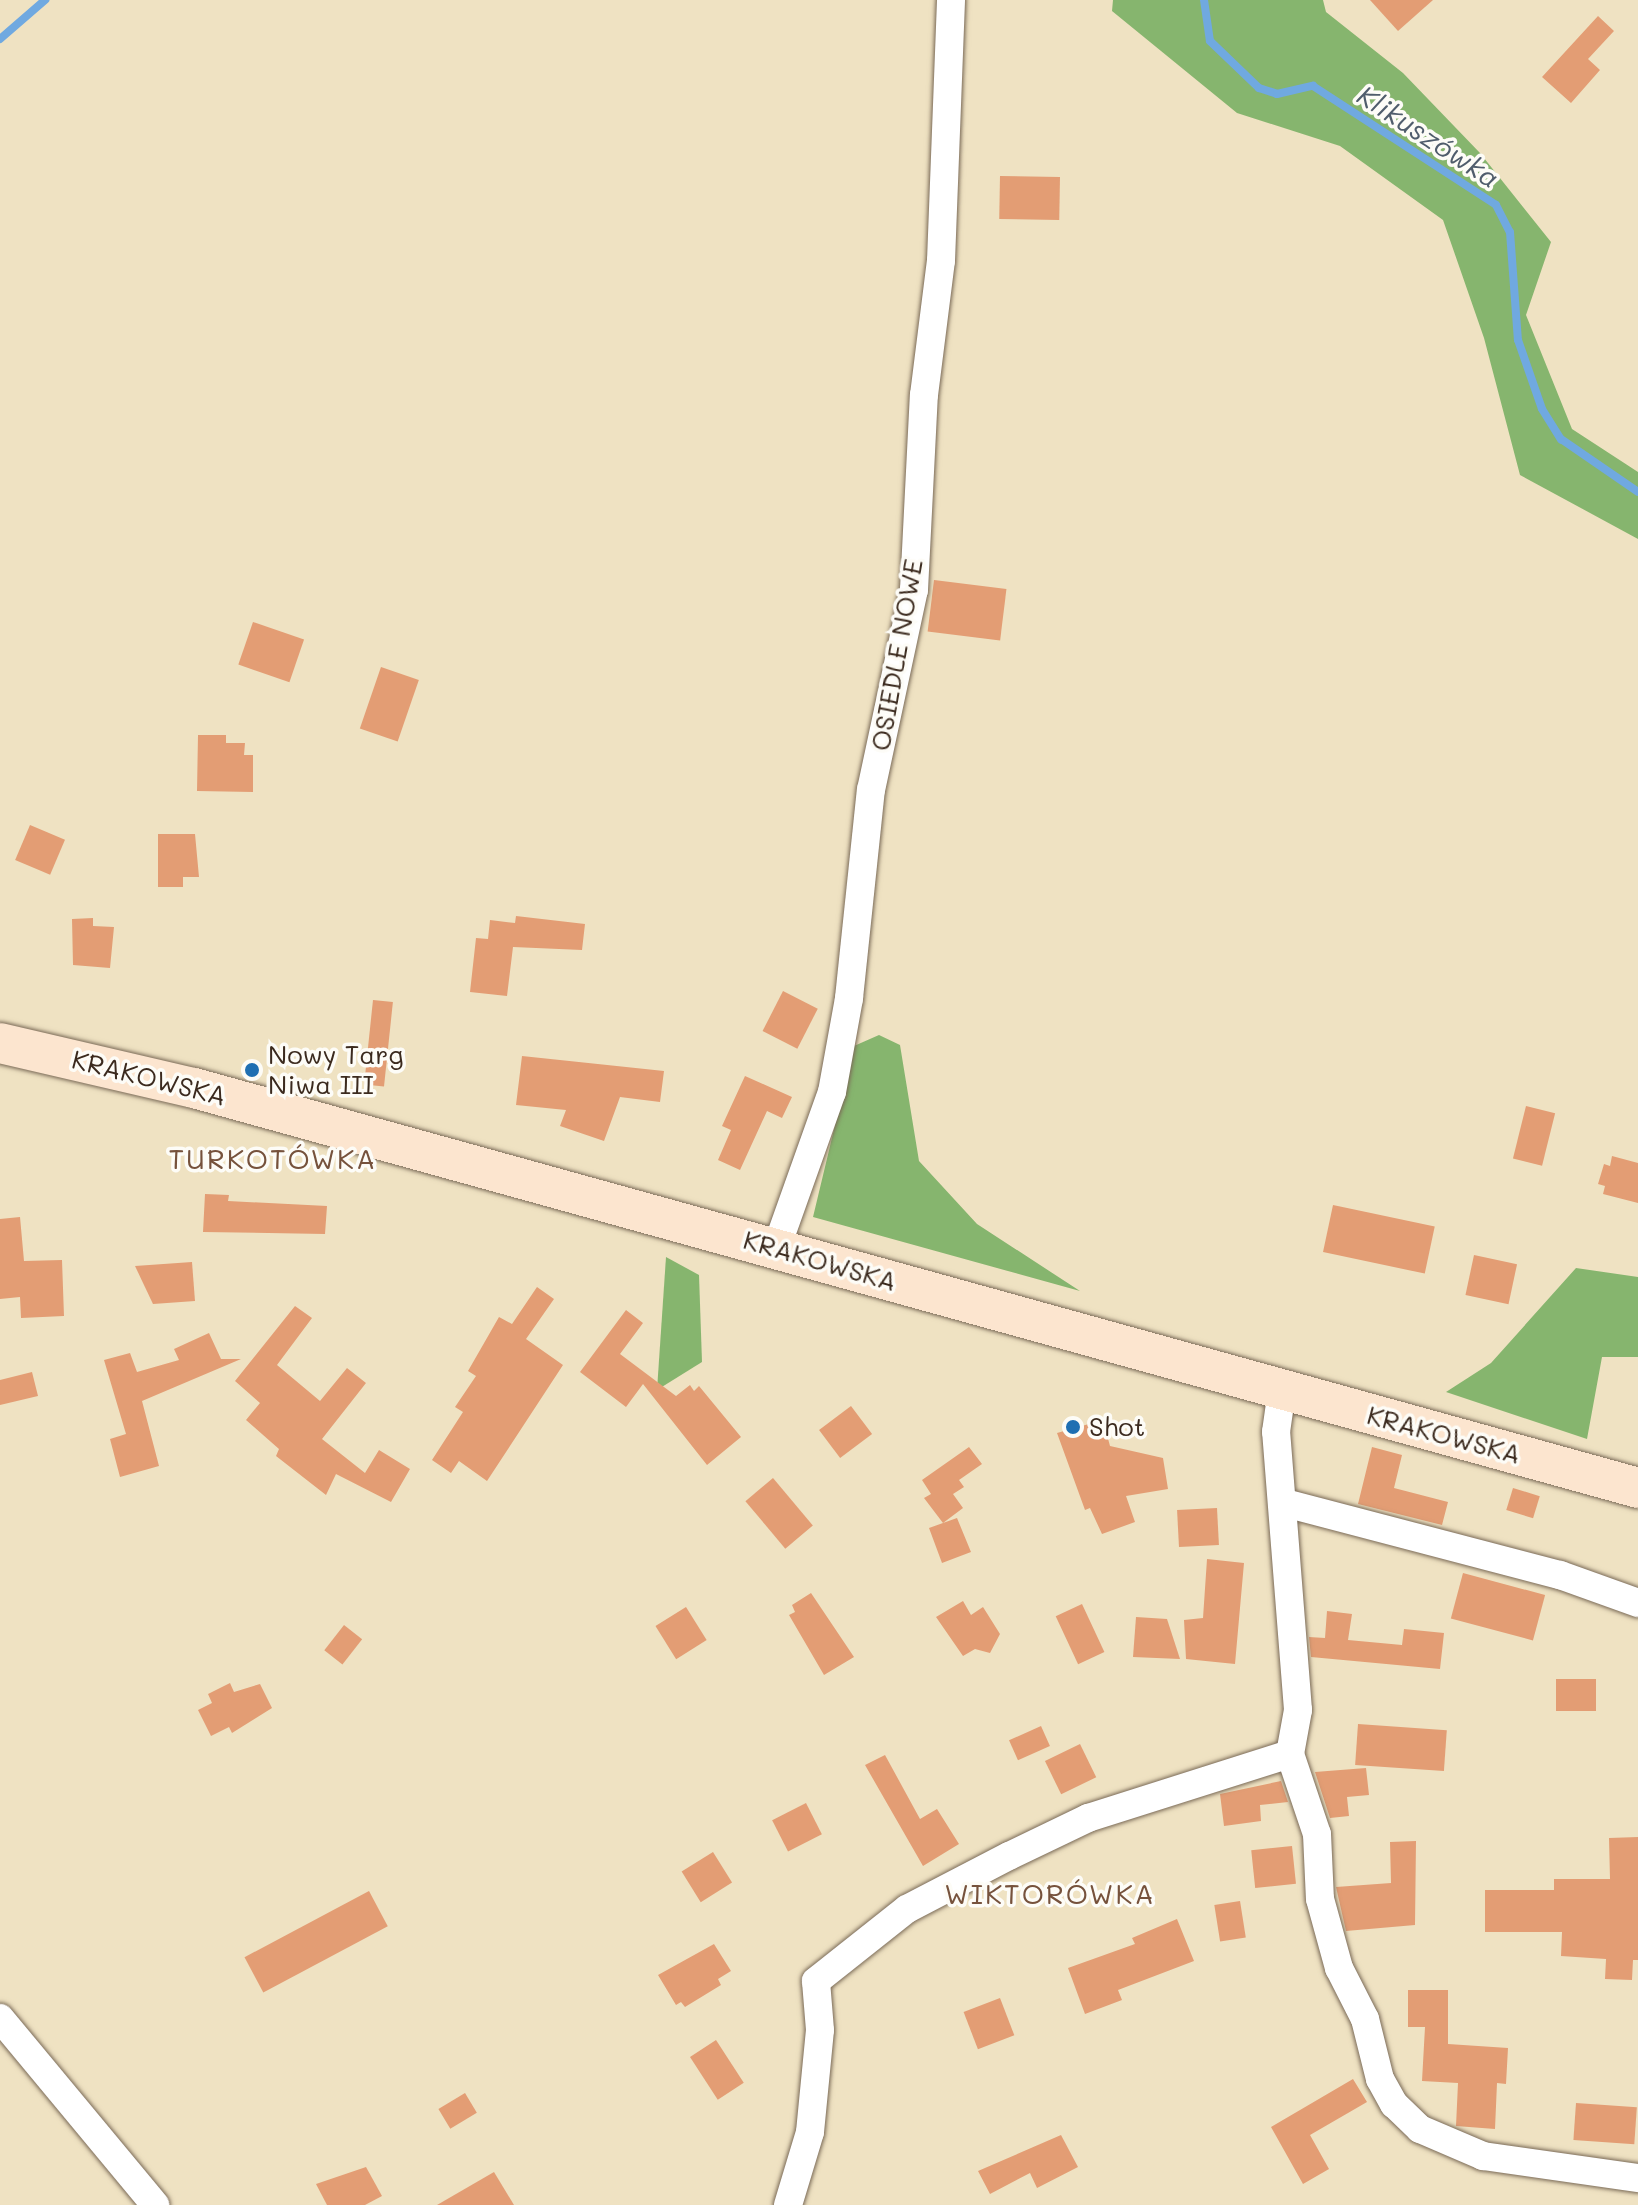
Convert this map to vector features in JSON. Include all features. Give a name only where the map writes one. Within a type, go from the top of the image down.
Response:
[{"type":"main road","name":"KRAKOWSKA","points":[[0,1043],[194,1088],[1638,1488]]},
{"type":"street","name":"OSIEDLE NOWE","points":[[776,1249],[832,1092],[849,998],[871,790],[914,590],[924,395],[941,261],[951,0]]},
{"type":"street","points":[[1282,1390],[1276,1432],[1285,1503],[1298,1710],[1290,1754],[1317,1834],[1320,1899],[1339,1968],[1365,2019],[1380,2079],[1394,2104],[1420,2129],[1483,2156],[1638,2178]]},
{"type":"street","points":[[1285,1503],[1560,1575],[1638,1603]]},
{"type":"street","points":[[788,2205],[810,2132],[820,2030],[816,1981],[907,1909],[1088,1818],[1290,1754]]},
{"type":"street","points":[[0,2018],[155,2205]]},
{"type":"green space","points":[[1113,0],[1323,0],[1326,12],[1403,73],[1480,153],[1551,242],[1526,315],[1572,429],[1638,472],[1638,539],[1520,475],[1484,338],[1443,220],[1340,146],[1237,113],[1112,11]]},
{"type":"green space","points":[[879,1035],[900,1045],[919,1161],[977,1224],[1080,1291],[813,1217],[854,1046]]},
{"type":"green space","points":[[666,1257],[699,1275],[702,1362],[657,1390]]},
{"type":"green space","points":[[1576,1268],[1638,1277],[1638,1357],[1602,1357],[1587,1439],[1446,1392],[1491,1363]]},
{"type":"building","points":[[1370,0],[1433,0],[1398,31]]},
{"type":"building","points":[[1598,16],[1614,31],[1588,59],[1600,70],[1571,103],[1542,77]]},
{"type":"building","points":[[1000,176],[1060,177],[1059,220],[999,219]]},
{"type":"building","points":[[934,580],[1006,589],[1000,641],[928,632]]},
{"type":"building","points":[[253,622],[304,640],[289,682],[238,665]]},
{"type":"building","points":[[381,667],[419,680],[398,741],[360,728]]},
{"type":"building","points":[[198,735],[226,735],[226,743],[245,743],[244,755],[253,755],[253,792],[197,791]]},
{"type":"building","points":[[30,825],[65,840],[50,875],[15,860]]},
{"type":"building","points":[[158,834],[195,834],[199,877],[183,877],[183,887],[158,887]]},
{"type":"building","points":[[516,916],[585,924],[582,950],[513,947],[507,996],[470,992],[476,938],[488,939],[490,920],[515,923]]},
{"type":"building","points":[[93,918],[93,926],[114,927],[110,968],[73,965],[72,919]]},
{"type":"building","points":[[783,991],[818,1009],[797,1049],[763,1031]]},
{"type":"building","points":[[373,1000],[393,1002],[384,1087],[364,1085]]},
{"type":"building","points":[[522,1056],[664,1071],[660,1102],[620,1097],[604,1141],[560,1126],[566,1110],[516,1105]]},
{"type":"building","points":[[745,1076],[792,1097],[782,1118],[767,1111],[740,1170],[718,1160],[731,1130],[722,1126]]},
{"type":"building","points":[[1526,1106],[1555,1113],[1542,1166],[1513,1158]]},
{"type":"building","points":[[1612,1156],[1638,1163],[1638,1203],[1603,1194],[1605,1186],[1598,1184],[1604,1164],[1610,1166]]},
{"type":"building","points":[[205,1194],[229,1195],[228,1201],[327,1206],[325,1234],[203,1232]]},
{"type":"building","points":[[1333,1205],[1435,1227],[1425,1274],[1323,1252]]},
{"type":"building","points":[[20,1217],[24,1261],[62,1260],[64,1316],[21,1318],[20,1297],[0,1299],[0,1219]]},
{"type":"building","points":[[1474,1255],[1517,1264],[1509,1304],[1465,1295]]},
{"type":"building","points":[[192,1262],[195,1301],[153,1304],[135,1266]]},
{"type":"building","points":[[537,1287],[554,1299],[526,1339],[563,1365],[487,1481],[459,1461],[451,1473],[432,1460],[463,1412],[455,1407],[476,1376],[468,1371],[499,1317],[512,1324]]},
{"type":"building","points":[[295,1306],[312,1318],[277,1365],[320,1401],[347,1368],[366,1383],[322,1439],[365,1473],[379,1450],[410,1469],[391,1502],[336,1474],[326,1495],[276,1456],[279,1449],[246,1420],[260,1403],[235,1381]]},
{"type":"building","points":[[626,1310],[643,1323],[620,1354],[676,1396],[690,1385],[694,1391],[699,1386],[741,1437],[707,1465],[643,1384],[626,1407],[580,1372]]},
{"type":"building","points":[[209,1333],[221,1359],[241,1359],[142,1401],[159,1466],[120,1477],[110,1439],[126,1434],[104,1360],[130,1353],[137,1372],[179,1360],[174,1349]]},
{"type":"building","points":[[32,1372],[38,1396],[0,1405],[0,1380]]},
{"type":"building","points":[[851,1406],[872,1434],[840,1458],[819,1430]]},
{"type":"building","points":[[1103,1420],[1110,1446],[1163,1458],[1168,1489],[1126,1496],[1135,1522],[1102,1534],[1090,1508],[1085,1510],[1057,1433]]},
{"type":"building","points":[[969,1447],[982,1464],[959,1480],[964,1487],[953,1494],[963,1508],[943,1523],[924,1498],[931,1494],[922,1480]]},
{"type":"building","points":[[1372,1447],[1402,1455],[1394,1488],[1448,1502],[1442,1525],[1358,1504]]},
{"type":"building","points":[[773,1478],[813,1525],[785,1549],[745,1501]]},
{"type":"building","points":[[1513,1488],[1540,1496],[1533,1518],[1506,1510]]},
{"type":"building","points":[[1217,1508],[1219,1545],[1179,1547],[1177,1510]]},
{"type":"building","points":[[957,1518],[971,1552],[942,1563],[929,1528]]},
{"type":"building","points":[[1207,1559],[1244,1563],[1235,1664],[1186,1659],[1184,1620],[1203,1618]]},
{"type":"building","points":[[1463,1573],[1545,1595],[1533,1640],[1451,1618]]},
{"type":"building","points":[[811,1593],[854,1657],[824,1675],[789,1615],[795,1612],[792,1605]]},
{"type":"building","points":[[963,1601],[971,1615],[983,1607],[1000,1634],[990,1653],[975,1649],[963,1656],[936,1617]]},
{"type":"building","points":[[1082,1604],[1104,1652],[1078,1664],[1056,1616]]},
{"type":"building","points":[[686,1607],[707,1640],[676,1659],[655,1626]]},
{"type":"building","points":[[1327,1611],[1352,1614],[1348,1640],[1402,1645],[1404,1629],[1444,1633],[1440,1669],[1311,1657],[1309,1637],[1325,1638]]},
{"type":"building","points":[[1136,1617],[1167,1619],[1180,1659],[1133,1657]]},
{"type":"building","points":[[344,1625],[362,1639],[342,1664],[324,1650]]},
{"type":"building","points":[[1556,1679],[1596,1679],[1596,1711],[1556,1711]]},
{"type":"building","points":[[230,1683],[234,1692],[260,1684],[272,1708],[232,1733],[229,1727],[211,1736],[198,1710],[212,1703],[208,1694]]},
{"type":"building","points":[[1358,1724],[1447,1730],[1444,1771],[1355,1765]]},
{"type":"building","points":[[1041,1726],[1050,1746],[1018,1760],[1009,1740]]},
{"type":"building","points":[[1080,1744],[1096,1777],[1061,1794],[1045,1761]]},
{"type":"building","points":[[885,1755],[920,1819],[937,1809],[959,1844],[923,1866],[865,1765]]},
{"type":"building","points":[[1366,1768],[1369,1795],[1347,1797],[1349,1816],[1330,1818],[1315,1772]]},
{"type":"building","points":[[1281,1781],[1288,1802],[1260,1805],[1261,1821],[1224,1826],[1220,1794]]},
{"type":"building","points":[[806,1803],[822,1834],[788,1851],[772,1820]]},
{"type":"building","points":[[1638,1837],[1638,1960],[1633,1960],[1632,1980],[1605,1979],[1606,1959],[1561,1956],[1562,1932],[1485,1932],[1485,1890],[1554,1890],[1554,1879],[1610,1879],[1609,1838]]},
{"type":"building","points":[[1416,1841],[1415,1925],[1346,1931],[1336,1887],[1391,1883],[1390,1842]]},
{"type":"building","points":[[1292,1846],[1296,1884],[1255,1888],[1251,1850]]},
{"type":"building","points":[[713,1852],[732,1883],[701,1902],[682,1872]]},
{"type":"building","points":[[369,1891],[388,1926],[263,1993],[245,1957]]},
{"type":"building","points":[[1240,1901],[1246,1938],[1220,1942],[1214,1905]]},
{"type":"building","points":[[1177,1919],[1194,1961],[1118,1990],[1122,2000],[1085,2014],[1068,1968],[1135,1944],[1132,1938]]},
{"type":"building","points":[[714,1944],[731,1971],[718,1979],[721,1985],[685,2007],[681,2002],[676,2005],[658,1975]]},
{"type":"building","points":[[1408,1990],[1448,1990],[1448,2044],[1508,2048],[1506,2084],[1497,2083],[1495,2129],[1456,2126],[1458,2083],[1422,2081],[1425,2027],[1408,2027]]},
{"type":"building","points":[[1000,1998],[1014,2035],[978,2049],[964,2012]]},
{"type":"building","points":[[716,2040],[744,2083],[718,2100],[690,2057]]},
{"type":"building","points":[[1353,2079],[1367,2102],[1310,2135],[1329,2169],[1303,2184],[1271,2127]]},
{"type":"building","points":[[465,2093],[477,2113],[450,2129],[438,2109]]},
{"type":"building","points":[[1576,2103],[1637,2107],[1634,2144],[1573,2140]]},
{"type":"building","points":[[1061,2135],[1078,2167],[1037,2188],[1030,2173],[990,2194],[978,2171]]},
{"type":"building","points":[[366,2167],[382,2196],[365,2205],[327,2205],[316,2184]]},
{"type":"building","points":[[494,2172],[514,2205],[437,2205]]},
{"type":"waterway","points":[[0,39],[45,0]]},
{"type":"waterway","name":"Klikuszówka","points":[[1204,0],[1210,41],[1259,88],[1277,94],[1313,86],[1496,205],[1510,232],[1518,340],[1542,409],[1561,439],[1638,492]]},
{"type":"place","name":"Nowy Targ Niwa III","points":[[252,1070]]},
{"type":"place","name":"Shot","points":[[1073,1427]]},
{"type":"district","name":"TURKOTÓWKA","points":[[273,1158]]},
{"type":"district","name":"WIKTORÓWKA","points":[[1050,1893]]}]
